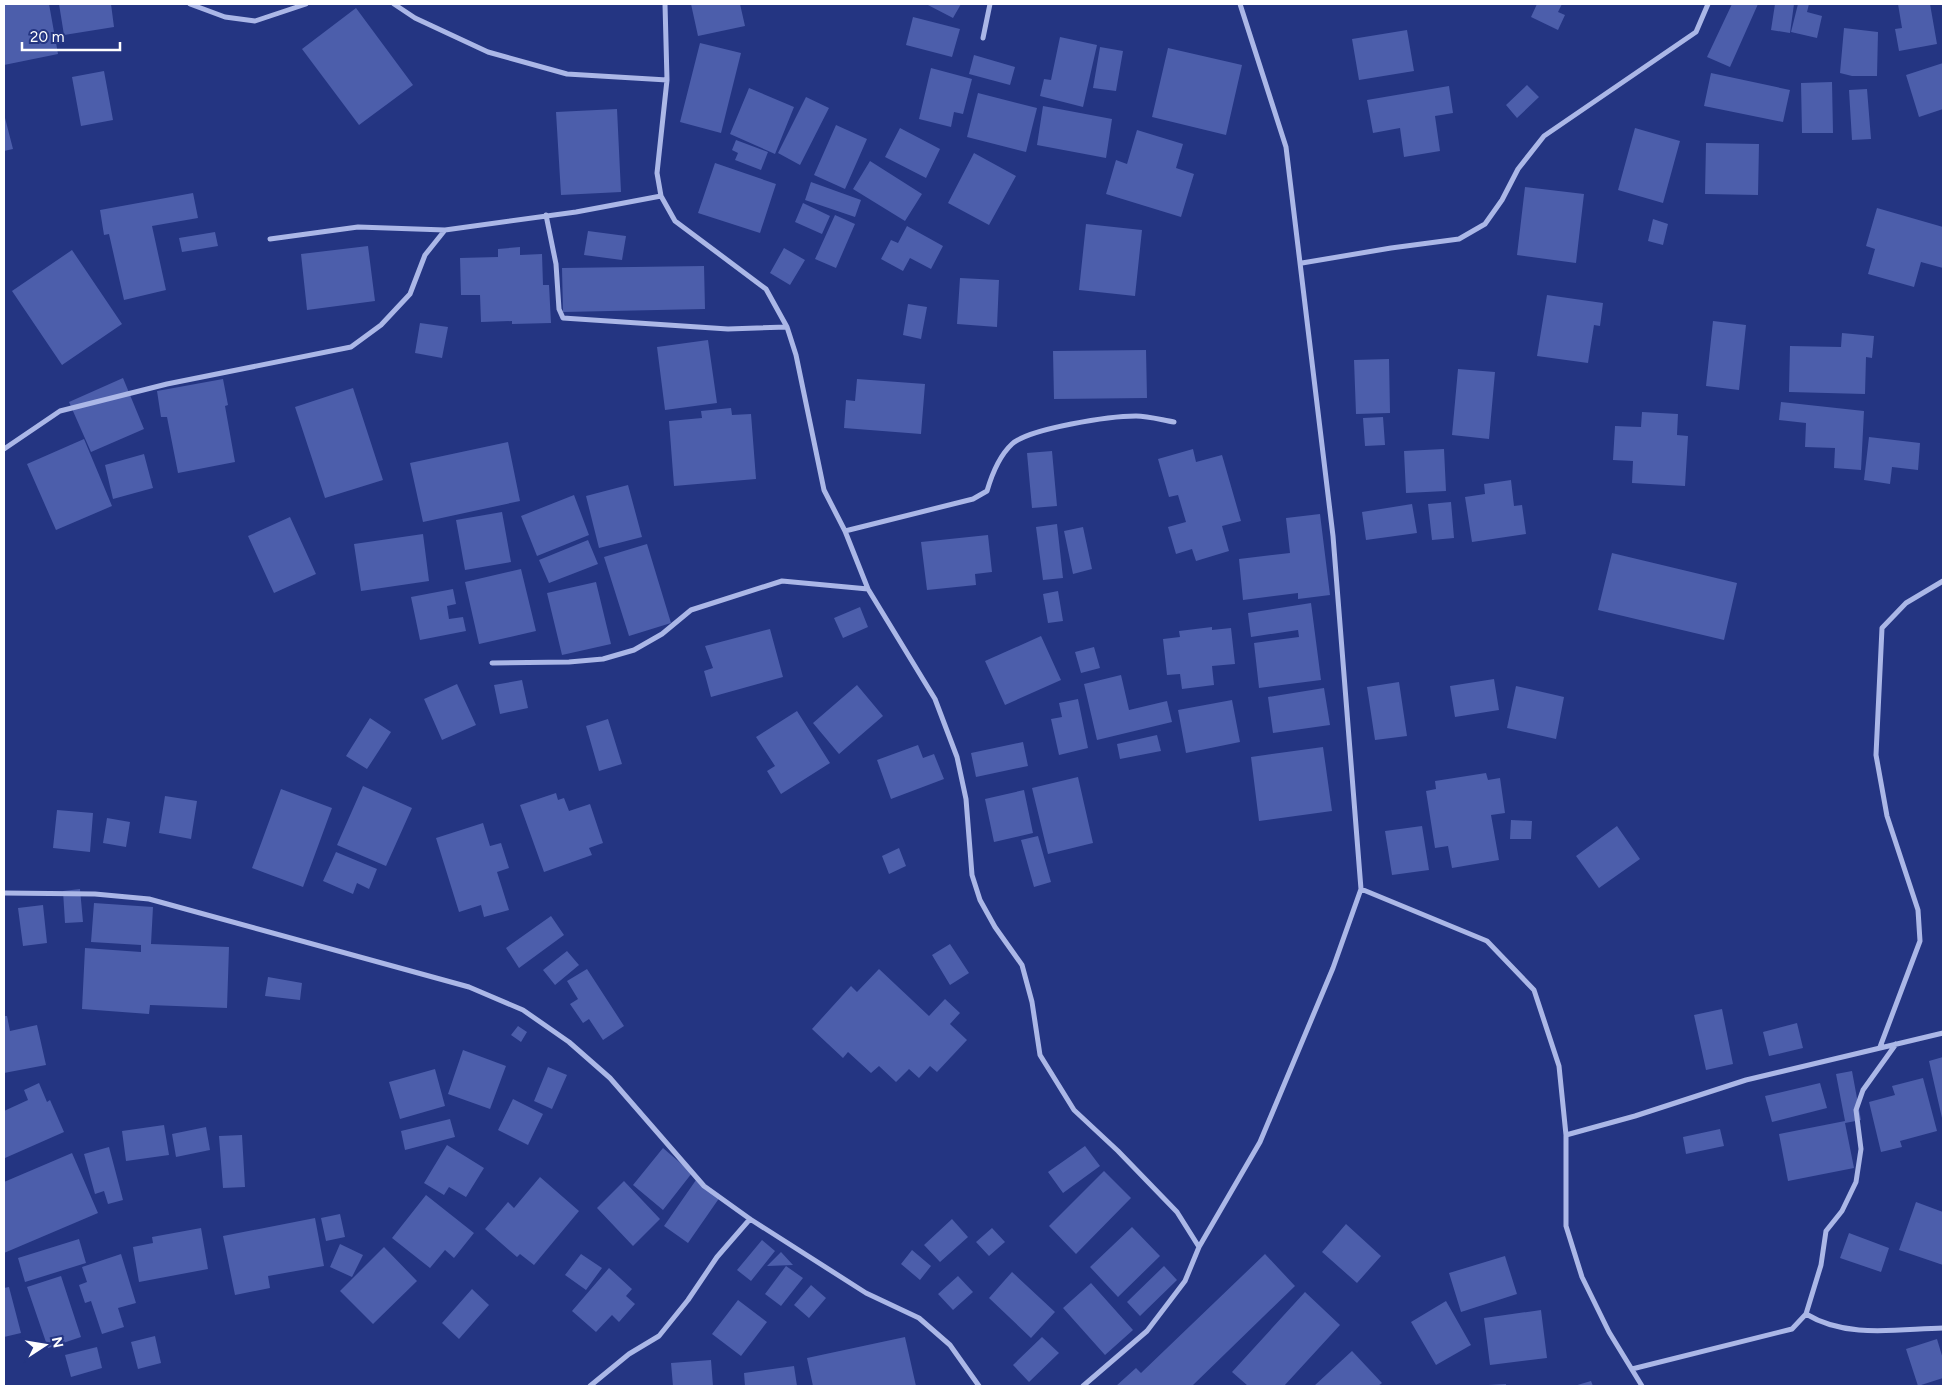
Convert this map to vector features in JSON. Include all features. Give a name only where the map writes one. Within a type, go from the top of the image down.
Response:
[{"type":"street","points":[[190,4],[225,17],[255,21],[306,4]]},
{"type":"street","points":[[394,4],[415,18],[479,48],[567,74],[667,80]]},
{"type":"street","points":[[665,4],[667,80],[657,173],[661,196],[675,221],[766,289],[788,327],[796,355],[824,490],[845,531],[868,589],[936,699],[957,757],[966,799],[972,875],[980,900],[995,927],[1022,965],[1032,1002],[1040,1055],[1074,1110],[1118,1151],[1177,1212],[1199,1247]]},
{"type":"street","points":[[982,38],[990,4]]},
{"type":"street","points":[[1083,1386],[1146,1331],[1186,1281],[1199,1247],[1260,1142],[1333,968],[1361,888],[1333,536],[1302,263],[1286,147],[1240,4]]},
{"type":"street","points":[[1302,263],[1459,239],[1485,224],[1502,200],[1518,169],[1544,136],[1696,32],[1708,4]]},
{"type":"street","points":[[270,239],[358,227],[445,230],[546,216],[661,196]]},
{"type":"street","points":[[546,216],[556,264],[560,309],[564,318],[728,328],[788,327]]},
{"type":"street","points":[[4,449],[60,411],[168,384],[351,347],[381,325],[410,294],[425,256],[445,230]]},
{"type":"street","points":[[845,531],[973,499],[987,491],[991,476],[1013,443],[1029,434],[1098,420],[1137,416],[1174,422]]},
{"type":"street","points":[[492,663],[569,662],[603,659],[634,650],[662,634],[691,610],[782,581],[868,589]]},
{"type":"street","points":[[1880,1047],[1920,941],[1918,910],[1886,816],[1876,755],[1882,628],[1906,603],[1943,581]]},
{"type":"street","points":[[1361,888],[1487,941],[1534,990],[1559,1066],[1566,1134],[1566,1226],[1582,1277],[1609,1332],[1642,1386]]},
{"type":"street","points":[[4,894],[95,894],[149,899],[470,987],[514,1006],[570,1042],[610,1078],[704,1186],[750,1219],[866,1293],[919,1318],[950,1344],[979,1386]]},
{"type":"street","points":[[1566,1134],[1635,1116],[1746,1080],[1943,1033]]},
{"type":"street","points":[[1632,1370],[1792,1329],[1806,1314],[1821,1265],[1826,1231],[1842,1211],[1856,1182],[1861,1149],[1856,1110],[1863,1090],[1896,1044]]},
{"type":"street","points":[[590,1386],[629,1354],[659,1336],[688,1300],[717,1257],[750,1219]]},
{"type":"street","points":[[1806,1314],[1822,1324],[1871,1331],[1943,1328]]},
{"type":"building","points":[[4,4],[49,4],[58,54],[4,65]]},
{"type":"building","points":[[59,4],[111,4],[114,27],[64,35]]},
{"type":"building","points":[[691,4],[740,4],[745,26],[698,36]]},
{"type":"building","points":[[926,4],[961,4],[953,18]]},
{"type":"building","points":[[1537,4],[1562,4],[1558,12],[1565,15],[1558,30],[1531,17]]},
{"type":"building","points":[[1732,4],[1758,4],[1730,67],[1707,57]]},
{"type":"building","points":[[1775,4],[1794,4],[1790,33],[1771,30]]},
{"type":"building","points":[[1798,4],[1809,4],[1807,12],[1822,16],[1817,38],[1791,32]]},
{"type":"building","points":[[1898,4],[1930,4],[1937,44],[1899,51],[1895,29],[1902,28]]},
{"type":"building","points":[[356,8],[413,85],[359,125],[302,49]]},
{"type":"building","points":[[913,17],[960,29],[952,57],[906,45]]},
{"type":"building","points":[[1844,28],[1878,32],[1877,76],[1852,76],[1840,73]]},
{"type":"building","points":[[1407,30],[1414,71],[1359,80],[1352,39]]},
{"type":"building","points":[[1060,37],[1097,45],[1083,107],[1040,96],[1044,79],[1051,80]]},
{"type":"building","points":[[700,43],[741,53],[721,133],[680,122]]},
{"type":"building","points":[[1100,47],[1123,51],[1116,91],[1093,88]]},
{"type":"building","points":[[1168,48],[1242,65],[1226,135],[1152,117]]},
{"type":"building","points":[[974,55],[1015,67],[1010,85],[969,74]]},
{"type":"building","points":[[1943,63],[1943,109],[1919,117],[1906,75]]},
{"type":"building","points":[[931,68],[972,79],[963,114],[954,112],[951,127],[919,119]]},
{"type":"building","points":[[104,71],[113,120],[81,126],[72,77]]},
{"type":"building","points":[[1711,73],[1790,90],[1783,122],[1704,106]]},
{"type":"building","points":[[1832,82],[1833,133],[1802,133],[1801,83]]},
{"type":"building","points":[[1527,85],[1539,97],[1517,118],[1506,105]]},
{"type":"building","points":[[1449,86],[1453,113],[1435,116],[1440,151],[1404,157],[1400,128],[1373,133],[1367,100]]},
{"type":"building","points":[[749,88],[794,107],[775,154],[730,134]]},
{"type":"building","points":[[1867,89],[1871,139],[1852,140],[1849,90]]},
{"type":"building","points":[[978,93],[1037,108],[1026,152],[967,137]]},
{"type":"building","points":[[806,97],[829,108],[800,165],[778,153]]},
{"type":"building","points":[[1043,106],[1112,119],[1106,158],[1037,145]]},
{"type":"building","points":[[617,109],[621,192],[561,195],[556,112]]},
{"type":"building","points":[[4,114],[13,149],[4,151]]},
{"type":"building","points":[[836,125],[867,139],[845,189],[814,175]]},
{"type":"building","points":[[900,128],[940,149],[926,178],[885,157]]},
{"type":"building","points":[[1635,128],[1680,141],[1663,203],[1618,190]]},
{"type":"building","points":[[1137,130],[1183,144],[1176,168],[1194,174],[1181,217],[1106,194],[1116,160],[1127,164]]},
{"type":"building","points":[[736,140],[768,152],[761,170],[735,160],[738,153],[732,150]]},
{"type":"building","points":[[1706,143],[1759,144],[1758,195],[1705,194]]},
{"type":"building","points":[[974,153],[1016,176],[989,225],[948,203]]},
{"type":"building","points":[[870,161],[922,194],[905,221],[853,189]]},
{"type":"building","points":[[715,163],[776,184],[760,233],[698,213]]},
{"type":"building","points":[[811,182],[861,200],[855,217],[805,200]]},
{"type":"building","points":[[1525,187],[1584,194],[1576,263],[1517,255]]},
{"type":"building","points":[[193,193],[198,218],[152,226],[166,290],[124,300],[109,234],[104,235],[100,210]]},
{"type":"building","points":[[803,203],[830,216],[822,234],[795,222]]},
{"type":"building","points":[[1877,208],[1943,227],[1943,268],[1921,262],[1914,287],[1868,274],[1875,249],[1866,246]]},
{"type":"building","points":[[835,215],[855,224],[836,268],[815,259]]},
{"type":"building","points":[[1653,219],[1668,224],[1663,245],[1648,241]]},
{"type":"building","points":[[1086,224],[1142,230],[1135,296],[1079,290]]},
{"type":"building","points":[[907,226],[943,246],[931,269],[910,258],[903,271],[881,259],[891,240],[898,243]]},
{"type":"building","points":[[588,231],[626,236],[622,260],[584,255]]},
{"type":"building","points":[[215,232],[218,246],[182,252],[179,238]]},
{"type":"building","points":[[368,246],[375,301],[307,310],[301,254]]},
{"type":"building","points":[[520,247],[520,255],[542,254],[543,285],[549,285],[551,323],[512,324],[512,321],[481,322],[480,295],[461,295],[460,258],[498,257],[498,249]]},
{"type":"building","points":[[784,248],[805,260],[790,285],[770,273]]},
{"type":"building","points":[[72,250],[122,324],[62,365],[12,291]]},
{"type":"building","points":[[704,266],[705,309],[563,312],[562,268]]},
{"type":"building","points":[[960,278],[999,280],[997,327],[957,324]]},
{"type":"building","points":[[1547,295],[1603,303],[1600,326],[1594,325],[1588,363],[1537,356]]},
{"type":"building","points":[[908,304],[927,307],[921,339],[903,335]]},
{"type":"building","points":[[1713,321],[1746,325],[1739,390],[1706,386]]},
{"type":"building","points":[[420,323],[448,327],[442,358],[415,353]]},
{"type":"building","points":[[1842,333],[1874,336],[1872,358],[1866,357],[1865,394],[1789,392],[1790,346],[1841,347]]},
{"type":"building","points":[[708,340],[717,403],[665,410],[657,347]]},
{"type":"building","points":[[1146,350],[1147,398],[1054,399],[1053,351]]},
{"type":"building","points":[[1389,359],[1390,413],[1356,414],[1354,360]]},
{"type":"building","points":[[1458,369],[1495,372],[1489,439],[1452,435]]},
{"type":"building","points":[[123,378],[144,429],[91,452],[69,402]]},
{"type":"building","points":[[223,379],[228,405],[225,406],[235,462],[178,473],[167,417],[161,417],[157,391]]},
{"type":"building","points":[[857,379],[925,384],[921,434],[844,428],[846,400],[855,401]]},
{"type":"building","points":[[353,388],[383,480],[325,498],[295,407]]},
{"type":"building","points":[[1781,402],[1864,411],[1861,470],[1834,468],[1835,448],[1805,447],[1806,423],[1779,420]]},
{"type":"building","points":[[731,408],[732,415],[751,414],[756,479],[674,486],[669,421],[702,418],[701,411]]},
{"type":"building","points":[[1642,412],[1678,414],[1677,435],[1688,436],[1685,486],[1632,483],[1633,461],[1613,460],[1615,426],[1641,427]]},
{"type":"building","points":[[1383,417],[1385,445],[1365,446],[1363,418]]},
{"type":"building","points":[[1869,437],[1920,443],[1918,470],[1892,467],[1890,484],[1864,480]]},
{"type":"building","points":[[84,439],[112,506],[56,530],[27,464]]},
{"type":"building","points":[[508,442],[520,501],[423,522],[410,463]]},
{"type":"building","points":[[1193,449],[1196,462],[1222,455],[1241,521],[1222,526],[1229,551],[1196,561],[1192,549],[1176,554],[1168,527],[1186,522],[1178,495],[1169,497],[1158,459]]},
{"type":"building","points":[[1444,449],[1446,491],[1406,493],[1404,451]]},
{"type":"building","points":[[1052,451],[1057,506],[1032,508],[1027,453]]},
{"type":"building","points":[[144,454],[153,488],[113,499],[105,465]]},
{"type":"building","points":[[1511,480],[1514,506],[1522,505],[1526,534],[1472,542],[1465,497],[1485,494],[1484,484]]},
{"type":"building","points":[[628,485],[642,537],[599,548],[586,496]]},
{"type":"building","points":[[574,495],[589,535],[537,556],[521,516]]},
{"type":"building","points":[[1451,502],[1454,538],[1432,540],[1428,504]]},
{"type":"building","points":[[1412,504],[1417,533],[1366,540],[1362,512]]},
{"type":"building","points":[[502,512],[511,562],[465,570],[456,520]]},
{"type":"building","points":[[1320,514],[1330,595],[1298,599],[1298,593],[1243,600],[1239,559],[1290,553],[1286,518]]},
{"type":"building","points":[[290,517],[316,574],[274,593],[248,536]]},
{"type":"building","points":[[1057,524],[1063,578],[1043,580],[1036,527]]},
{"type":"building","points":[[1083,527],[1092,569],[1073,574],[1064,531]]},
{"type":"building","points":[[423,534],[429,581],[361,591],[354,544]]},
{"type":"building","points":[[988,535],[992,572],[975,574],[976,585],[927,590],[921,542]]},
{"type":"building","points":[[588,540],[598,564],[549,583],[539,560]]},
{"type":"building","points":[[647,544],[671,623],[629,636],[604,557]]},
{"type":"building","points":[[1612,553],[1737,583],[1724,640],[1598,610]]},
{"type":"building","points":[[521,569],[536,631],[479,644],[465,582]]},
{"type":"building","points":[[596,582],[611,644],[562,655],[547,593]]},
{"type":"building","points":[[453,589],[456,604],[447,606],[449,619],[463,617],[466,631],[420,640],[411,597]]},
{"type":"building","points":[[1058,591],[1063,621],[1048,623],[1043,594]]},
{"type":"building","points":[[1311,603],[1321,680],[1259,688],[1254,643],[1299,637],[1298,630],[1251,637],[1248,613]]},
{"type":"building","points":[[860,607],[868,627],[843,638],[834,618]]},
{"type":"building","points":[[1212,627],[1212,630],[1231,628],[1235,664],[1212,666],[1214,685],[1182,689],[1180,674],[1167,675],[1163,639],[1180,637],[1179,631]]},
{"type":"building","points":[[770,629],[783,677],[711,697],[704,671],[713,668],[705,646]]},
{"type":"building","points":[[1041,636],[1061,680],[1005,705],[985,661]]},
{"type":"building","points":[[1094,647],[1100,668],[1081,673],[1075,652]]},
{"type":"building","points":[[1121,675],[1129,710],[1167,701],[1172,722],[1097,740],[1084,684]]},
{"type":"building","points":[[1494,679],[1499,710],[1455,717],[1450,686]]},
{"type":"building","points":[[522,680],[528,708],[500,714],[494,685]]},
{"type":"building","points":[[1399,682],[1407,736],[1375,740],[1367,687]]},
{"type":"building","points":[[457,684],[476,725],[442,740],[424,699]]},
{"type":"building","points":[[857,685],[883,716],[839,754],[813,723]]},
{"type":"building","points":[[1516,686],[1564,697],[1556,739],[1507,728]]},
{"type":"building","points":[[1324,688],[1330,725],[1273,733],[1268,697]]},
{"type":"building","points":[[1078,699],[1088,748],[1059,755],[1051,719],[1062,717],[1059,703]]},
{"type":"building","points":[[1232,700],[1240,742],[1186,753],[1178,710]]},
{"type":"building","points":[[797,711],[830,763],[781,794],[767,771],[775,766],[756,737]]},
{"type":"building","points":[[370,718],[391,732],[367,769],[346,756]]},
{"type":"building","points":[[608,719],[622,764],[599,771],[586,726]]},
{"type":"building","points":[[1157,735],[1161,751],[1120,759],[1117,744]]},
{"type":"building","points":[[1023,742],[1028,766],[976,777],[971,753]]},
{"type":"building","points":[[918,745],[923,758],[934,754],[944,779],[891,799],[877,760]]},
{"type":"building","points":[[1323,747],[1332,811],[1259,821],[1251,757]]},
{"type":"building","points":[[1486,773],[1488,780],[1500,778],[1505,813],[1491,815],[1499,860],[1452,868],[1448,846],[1435,848],[1426,791],[1436,789],[1435,781]]},
{"type":"building","points":[[1078,777],[1093,843],[1048,854],[1032,788]]},
{"type":"building","points":[[363,786],[412,808],[386,866],[337,845]]},
{"type":"building","points":[[281,789],[332,808],[303,887],[252,868]]},
{"type":"building","points":[[1024,790],[1033,833],[994,842],[985,799]]},
{"type":"building","points":[[556,793],[558,800],[564,798],[569,811],[590,804],[603,843],[589,848],[592,855],[544,872],[520,805]]},
{"type":"building","points":[[165,796],[197,801],[191,839],[159,833]]},
{"type":"building","points":[[57,810],[93,813],[90,852],[53,848]]},
{"type":"building","points":[[107,818],[130,822],[126,847],[103,843]]},
{"type":"building","points":[[1511,820],[1532,821],[1531,839],[1510,839]]},
{"type":"building","points":[[483,823],[490,846],[501,843],[509,868],[497,872],[509,910],[484,917],[481,905],[459,912],[436,838]]},
{"type":"building","points":[[1422,826],[1429,870],[1392,875],[1385,831]]},
{"type":"building","points":[[1617,826],[1640,859],[1599,888],[1576,856]]},
{"type":"building","points":[[1038,836],[1051,882],[1034,887],[1021,840]]},
{"type":"building","points":[[899,848],[906,866],[889,874],[882,856]]},
{"type":"building","points":[[336,852],[377,869],[369,889],[357,883],[353,894],[323,881]]},
{"type":"building","points":[[80,889],[83,922],[65,923],[63,891]]},
{"type":"building","points":[[94,903],[153,907],[151,944],[229,947],[227,1008],[150,1005],[149,1014],[82,1009],[85,948],[141,952],[141,945],[91,942]]},
{"type":"building","points":[[43,905],[47,943],[23,946],[18,908]]},
{"type":"building","points":[[551,916],[564,935],[519,968],[506,948]]},
{"type":"building","points":[[950,944],[969,973],[950,985],[932,955]]},
{"type":"building","points":[[567,951],[579,965],[555,985],[543,970]]},
{"type":"building","points":[[587,969],[624,1026],[603,1040],[589,1019],[583,1023],[570,1004],[578,999],[567,981]]},
{"type":"building","points":[[879,969],[929,1016],[945,999],[960,1013],[950,1024],[967,1040],[937,1072],[930,1066],[919,1078],[909,1069],[896,1082],[879,1066],[871,1073],[848,1052],[843,1058],[812,1029],[851,986],[857,992]]},
{"type":"building","points":[[268,977],[302,983],[300,1000],[265,996]]},
{"type":"building","points":[[1722,1009],[1733,1064],[1706,1070],[1694,1015]]},
{"type":"building","points":[[4,1016],[7,1016],[10,1031],[37,1025],[46,1065],[4,1073]]},
{"type":"building","points":[[1797,1023],[1803,1048],[1769,1056],[1763,1032]]},
{"type":"building","points":[[518,1026],[527,1032],[521,1042],[511,1035]]},
{"type":"building","points":[[463,1050],[506,1066],[490,1109],[448,1094]]},
{"type":"building","points":[[1943,1057],[1943,1118],[1942,1118],[1929,1061]]},
{"type":"building","points":[[548,1067],[567,1075],[552,1109],[534,1101]]},
{"type":"building","points":[[435,1069],[445,1106],[400,1119],[389,1082]]},
{"type":"building","points":[[1852,1071],[1861,1120],[1845,1123],[1854,1168],[1788,1181],[1779,1134],[1845,1121],[1836,1074]]},
{"type":"building","points":[[1923,1078],[1937,1131],[1900,1141],[1902,1147],[1881,1152],[1869,1102],[1895,1095],[1892,1086]]},
{"type":"building","points":[[39,1083],[47,1102],[50,1100],[64,1132],[5,1158],[4,1111],[28,1100],[24,1090]]},
{"type":"building","points":[[1820,1083],[1827,1108],[1772,1122],[1765,1096]]},
{"type":"building","points":[[513,1099],[543,1114],[528,1145],[498,1130]]},
{"type":"building","points":[[450,1119],[455,1137],[405,1150],[401,1131]]},
{"type":"building","points":[[164,1125],[169,1155],[126,1161],[122,1131]]},
{"type":"building","points":[[206,1127],[210,1150],[176,1157],[172,1134]]},
{"type":"building","points":[[1720,1129],[1724,1146],[1686,1154],[1683,1137]]},
{"type":"building","points":[[242,1135],[245,1187],[223,1188],[219,1136]]},
{"type":"building","points":[[447,1145],[484,1168],[466,1197],[449,1187],[444,1195],[424,1183]]},
{"type":"building","points":[[1085,1146],[1100,1166],[1063,1193],[1048,1172]]},
{"type":"building","points":[[109,1147],[123,1200],[108,1204],[104,1191],[95,1194],[84,1154]]},
{"type":"building","points":[[663,1148],[692,1173],[663,1210],[633,1185]]},
{"type":"building","points":[[72,1153],[98,1213],[4,1253],[4,1182]]},
{"type":"building","points":[[1104,1171],[1131,1198],[1076,1254],[1049,1226]]},
{"type":"building","points":[[540,1177],[579,1211],[534,1265],[520,1254],[517,1257],[485,1229],[508,1202],[514,1208]]},
{"type":"building","points":[[696,1180],[720,1197],[688,1243],[664,1226]]},
{"type":"building","points":[[624,1181],[660,1219],[633,1246],[597,1208]]},
{"type":"building","points":[[426,1195],[474,1233],[454,1258],[445,1250],[430,1268],[392,1238]]},
{"type":"building","points":[[1916,1202],[1943,1212],[1943,1265],[1899,1250]]},
{"type":"building","points":[[340,1214],[345,1237],[326,1241],[321,1218]]},
{"type":"building","points":[[315,1218],[324,1266],[268,1276],[270,1288],[235,1295],[223,1236]]},
{"type":"building","points":[[952,1219],[968,1237],[940,1262],[924,1245]]},
{"type":"building","points":[[1346,1224],[1381,1256],[1357,1283],[1322,1252]]},
{"type":"building","points":[[1132,1227],[1160,1256],[1118,1297],[1090,1267]]},
{"type":"building","points":[[201,1228],[208,1269],[139,1282],[133,1247],[153,1243],[152,1237]]},
{"type":"building","points":[[992,1228],[1005,1242],[989,1256],[976,1242]]},
{"type":"building","points":[[1849,1233],[1889,1248],[1881,1272],[1840,1258]]},
{"type":"building","points":[[79,1239],[86,1263],[25,1282],[18,1258]]},
{"type":"building","points":[[762,1240],[775,1251],[751,1281],[737,1270]]},
{"type":"building","points":[[340,1244],[363,1255],[352,1277],[330,1267]]},
{"type":"building","points":[[384,1247],[417,1281],[373,1324],[340,1291]]},
{"type":"building","points":[[912,1250],[931,1266],[920,1280],[901,1264]]},
{"type":"building","points":[[781,1252],[793,1265],[767,1266]]},
{"type":"building","points":[[121,1254],[136,1303],[118,1308],[124,1327],[102,1334],[91,1301],[85,1303],[79,1285],[87,1282],[82,1267]]},
{"type":"building","points":[[581,1254],[602,1268],[586,1290],[565,1275]]},
{"type":"building","points":[[1265,1254],[1295,1286],[1192,1386],[1116,1386],[1136,1368],[1141,1373]]},
{"type":"building","points":[[1505,1256],[1517,1294],[1461,1312],[1449,1273]]},
{"type":"building","points":[[786,1266],[803,1278],[781,1306],[765,1294]]},
{"type":"building","points":[[1164,1266],[1177,1280],[1140,1316],[1127,1302]]},
{"type":"building","points":[[609,1268],[632,1289],[626,1296],[635,1304],[619,1322],[612,1315],[596,1332],[572,1311]]},
{"type":"building","points":[[1012,1272],[1055,1312],[1031,1338],[989,1298]]},
{"type":"building","points":[[61,1276],[81,1337],[48,1348],[27,1287]]},
{"type":"building","points":[[958,1276],[973,1292],[953,1310],[938,1294]]},
{"type":"building","points":[[1091,1283],[1133,1330],[1105,1355],[1063,1308]]},
{"type":"building","points":[[811,1285],[826,1298],[809,1318],[794,1305]]},
{"type":"building","points":[[9,1287],[21,1333],[4,1337],[4,1288]]},
{"type":"building","points":[[472,1289],[489,1305],[459,1339],[442,1323]]},
{"type":"building","points":[[1305,1292],[1340,1325],[1284,1386],[1248,1386],[1232,1372]]},
{"type":"building","points":[[738,1300],[767,1322],[741,1356],[712,1334]]},
{"type":"building","points":[[1446,1301],[1471,1345],[1436,1365],[1411,1322]]},
{"type":"building","points":[[1541,1310],[1547,1358],[1490,1365],[1484,1318]]},
{"type":"building","points":[[155,1336],[161,1363],[138,1369],[131,1342]]},
{"type":"building","points":[[905,1337],[916,1386],[813,1386],[807,1358]]},
{"type":"building","points":[[1042,1337],[1059,1353],[1029,1382],[1013,1365]]},
{"type":"building","points":[[1937,1339],[1943,1359],[1943,1378],[1918,1386],[1906,1349]]},
{"type":"building","points":[[97,1347],[102,1368],[71,1377],[65,1355]]},
{"type":"building","points":[[1352,1351],[1382,1383],[1378,1386],[1314,1386]]},
{"type":"building","points":[[711,1360],[713,1386],[673,1386],[671,1363]]},
{"type":"building","points":[[794,1366],[797,1386],[745,1386],[744,1373]]},
{"type":"building","points":[[1591,1381],[1593,1386],[1574,1386]]},
{"type":"building","points":[[1506,1384],[1506,1386],[1488,1386],[1488,1385]]}]
